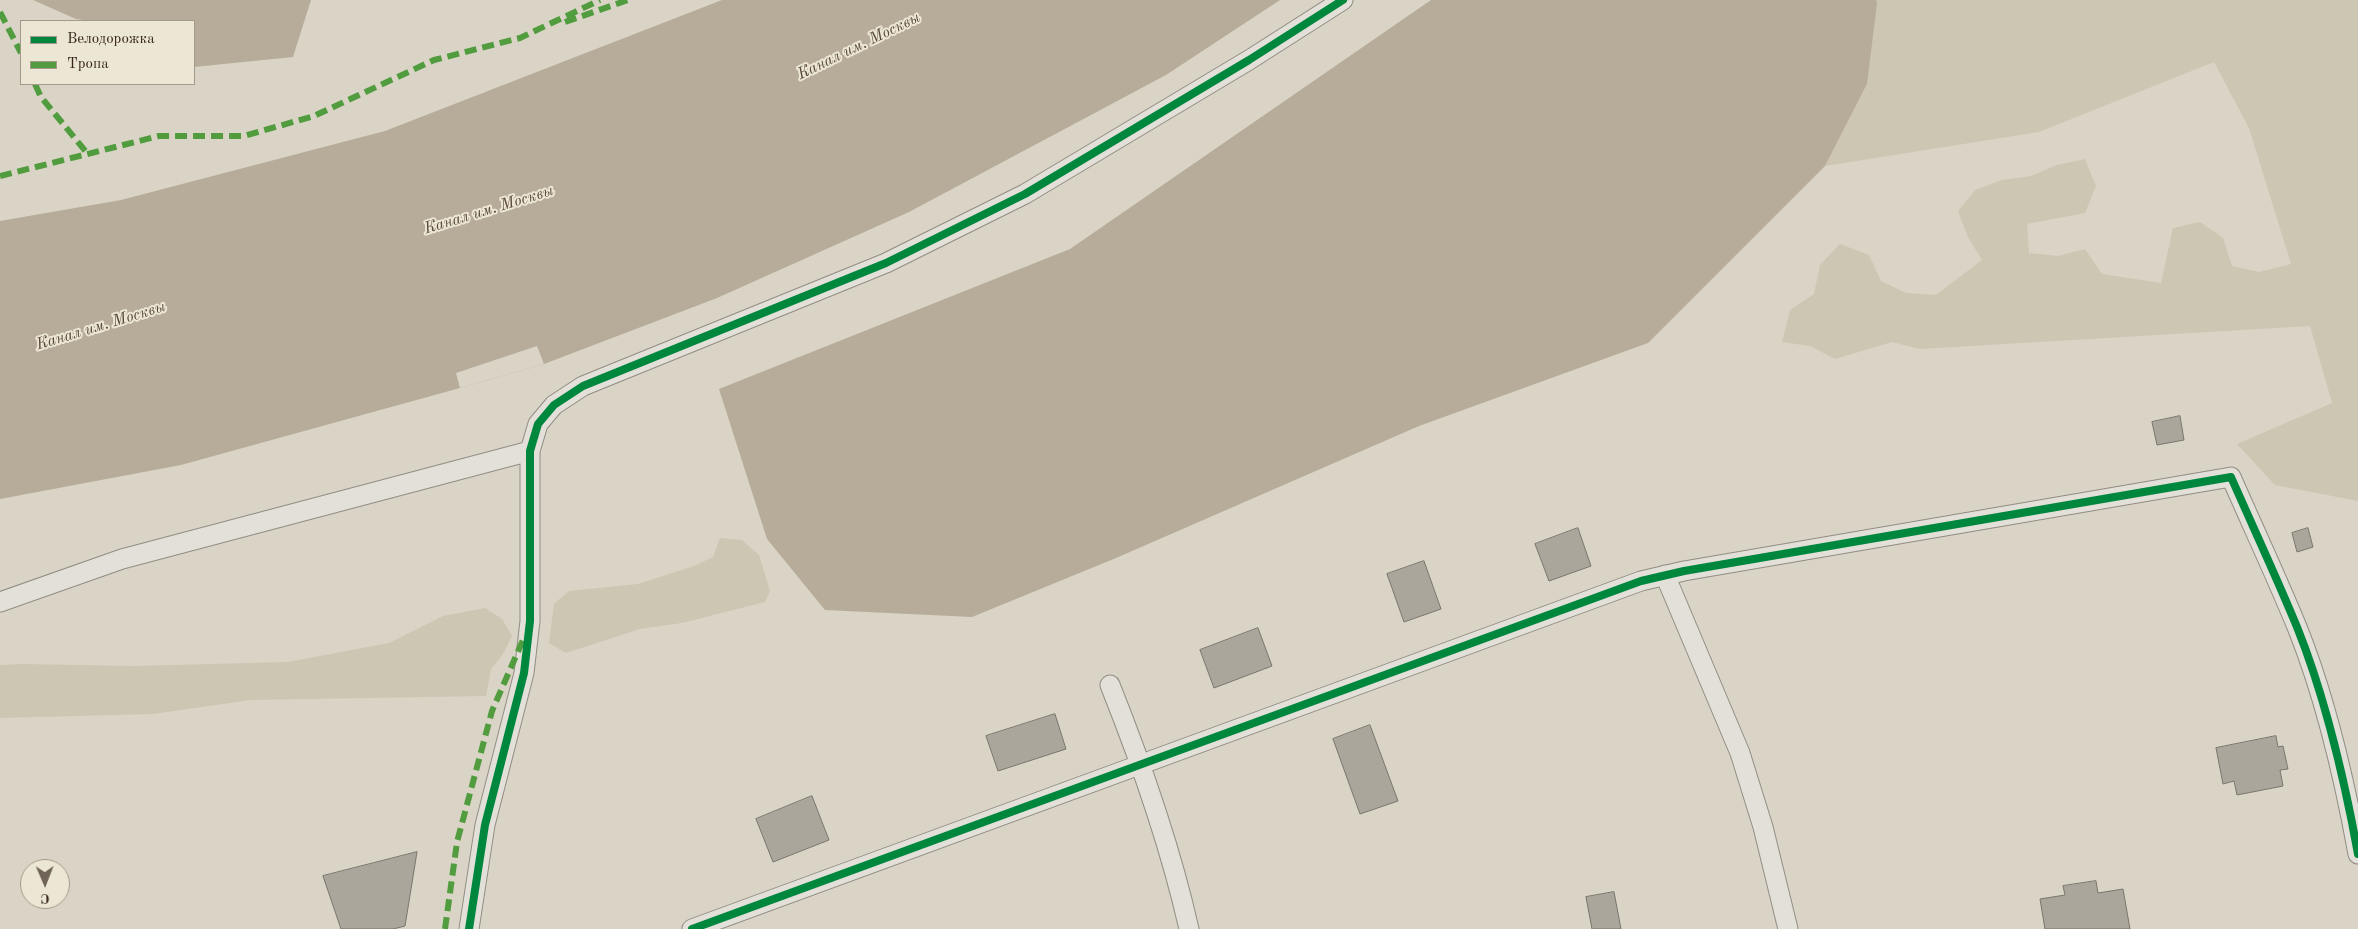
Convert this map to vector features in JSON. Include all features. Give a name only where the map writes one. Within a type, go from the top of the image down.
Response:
[{"type":"street","points":[[469,929],[485,825],[524,673],[530,621],[530,451],[538,424],[554,405],[583,386],[886,263],[1025,194],[1249,60],[1344,0]]},
{"type":"street","points":[[0,602],[122,559],[530,451]]},
{"type":"street","points":[[692,929],[1641,581],[1665,575],[2231,477],[2297,628],[2323,704],[2349,804],[2358,854]]},
{"type":"street","points":[[1665,575],[1740,752],[1763,827],[1788,929]]},
{"type":"street","points":[[1110,685],[1142,764],[1175,868],[1189,929]]},
{"type":"shaded area","points":[[1876,0],[2358,0],[2358,501],[2275,485],[2237,444],[2332,403],[2310,326],[1920,349],[1892,342],[1835,359],[1810,346],[1782,342],[1790,310],[1814,294],[1820,265],[1840,244],[1869,255],[1881,281],[1906,293],[1936,295],[1982,260],[1968,237],[1958,211],[1975,190],[2002,180],[2031,176],[2057,165],[2085,159],[2096,186],[2085,213],[2027,224],[2029,253],[2058,256],[2085,249],[2102,274],[2161,283],[2173,228],[2200,222],[2223,238],[2232,266],[2259,272],[2291,264],[2249,128],[2214,62],[2039,132],[1825,166],[1867,84]]},
{"type":"shaded area","points":[[720,538],[742,540],[759,555],[770,591],[765,602],[682,623],[640,629],[566,653],[549,643],[554,604],[569,591],[638,584],[694,566],[713,557]]},
{"type":"shaded area","points":[[485,608],[502,619],[512,636],[503,654],[491,669],[486,696],[251,700],[153,714],[0,718],[0,665],[134,666],[288,662],[389,643],[443,616]]},
{"type":"water","points":[[33,0],[311,0],[293,57],[195,67],[195,20],[76,19]]},
{"type":"water","name":"Канал им. Москвы","points":[[722,0],[1280,0],[1166,75],[909,212],[717,298],[544,364],[460,388],[181,465],[0,499],[0,221],[121,200],[385,131]]},
{"type":"water","points":[[1431,0],[1876,0],[1877,3],[1867,84],[1825,166],[1648,343],[1419,426],[1116,558],[972,617],[825,610],[767,539],[719,389],[1070,249]]},
{"type":"pier","points":[[537,346],[544,364],[460,388],[456,373]]},
{"type":"building","points":[[2180,416],[2184,440],[2157,445],[2152,422]]},
{"type":"building","points":[[1578,528],[1591,566],[1549,581],[1535,544]]},
{"type":"building","points":[[2308,528],[2313,547],[2297,552],[2292,533]]},
{"type":"building","points":[[1424,561],[1441,609],[1404,622],[1387,574]]},
{"type":"building","points":[[1258,628],[1272,666],[1214,688],[1200,650]]},
{"type":"building","points":[[1055,714],[1066,749],[998,771],[986,736]]},
{"type":"building","points":[[1370,725],[1398,801],[1360,814],[1333,739]]},
{"type":"building","points":[[2276,736],[2278,747],[2283,746],[2288,769],[2280,770],[2283,786],[2237,795],[2234,781],[2223,784],[2216,748]]},
{"type":"building","points":[[812,796],[829,840],[773,862],[756,819]]},
{"type":"building","points":[[417,852],[405,926],[393,929],[341,929],[323,876]]},
{"type":"building","points":[[2096,881],[2098,893],[2123,889],[2130,929],[2045,929],[2040,899],[2065,895],[2063,886]]},
{"type":"building","points":[[1614,892],[1621,929],[1592,929],[1586,897]]},
{"type":"marked path","points":[[0,176],[159,136],[244,136],[314,116],[434,60],[520,38],[600,0]]},
{"type":"marked path","points":[[565,22],[628,0]]},
{"type":"marked path","points":[[0,12],[20,51]]},
{"type":"marked path","points":[[35,85],[41,97],[87,153]]},
{"type":"marked path","points":[[445,929],[457,842],[492,711],[523,640]]},
{"type":"cycle path","points":[[469,929],[485,825],[524,673],[530,621],[530,451],[538,424],[554,405],[583,386],[886,263],[1025,194],[1249,60],[1343,0]]},
{"type":"cycle path","points":[[692,929],[1641,581],[1684,571],[2231,477],[2297,627],[2317,682],[2347,796],[2358,854]]}]
